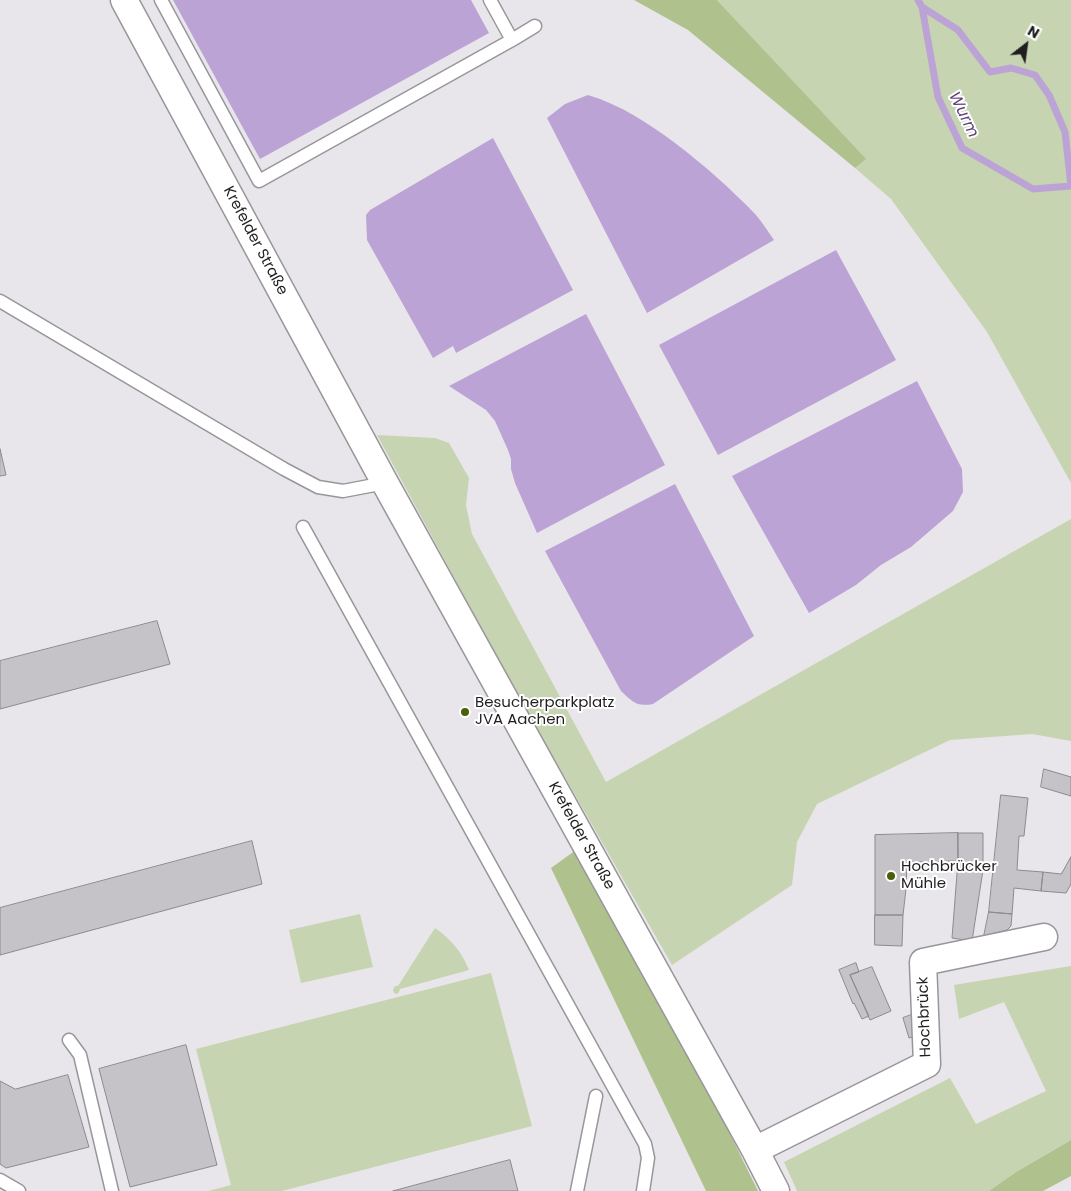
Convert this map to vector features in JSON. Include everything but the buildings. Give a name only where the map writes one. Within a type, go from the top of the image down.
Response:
[{"type":"street","name":"Krefelder Straße","points":[[124,0],[385,483],[776,1191]]},
{"type":"street","name":"Hochbrück","points":[[755,1150],[927,1064],[923,962],[1044,937]]},
{"type":"lane","points":[[161,0],[260,181],[535,26]]},
{"type":"lane","points":[[490,0],[512,40]]},
{"type":"lane","points":[[0,301],[284,469],[318,487],[343,491],[385,483]]},
{"type":"lane","points":[[303,527],[645,1144],[648,1158],[643,1191]]},
{"type":"lane","points":[[69,1040],[80,1055],[112,1191]]},
{"type":"lane","points":[[577,1191],[596,1096]]},
{"type":"lane","points":[[0,1180],[19,1191]]},
{"type":"green space","points":[[634,0],[717,0],[866,159],[855,168],[688,30]]},
{"type":"green space","points":[[717,0],[1071,0],[1071,483],[987,332],[891,199],[855,168],[865,159]]},
{"type":"green space","points":[[377,435],[435,438],[449,443],[469,478],[466,505],[472,534],[606,782],[1071,519],[1071,741],[1032,734],[950,740],[817,804],[797,842],[792,885],[672,965],[509,679]]},
{"type":"green space","points":[[576,850],[727,1128],[758,1191],[706,1191],[551,868]]},
{"type":"green space","points":[[360,914],[373,967],[301,983],[289,930]]},
{"type":"green space","points":[[435,928],[455,946],[469,970],[400,989],[397,994],[394,993],[395,986],[398,986]]},
{"type":"green space","points":[[1071,966],[1071,1140],[1016,1172],[989,1191],[797,1191],[784,1162],[950,1078],[976,1124],[1046,1091],[1004,1002],[959,1019],[954,985]]},
{"type":"green space","points":[[491,973],[532,1126],[282,1191],[208,1191],[231,1185],[196,1049]]},
{"type":"green space","points":[[1071,1140],[1071,1176],[1043,1191],[989,1191],[1016,1172]]},
{"type":"shaded area","points":[[173,0],[471,0],[489,33],[260,159]]},
{"type":"shaded area","points":[[588,95],[634,115],[686,151],[747,205],[759,218],[774,240],[647,313],[547,118],[565,104]]},
{"type":"shaded area","points":[[493,138],[573,290],[456,353],[453,346],[433,358],[367,240],[366,215],[370,210]]},
{"type":"shaded area","points":[[836,250],[896,360],[718,455],[659,345]]},
{"type":"shaded area","points":[[586,314],[665,465],[537,533],[515,483],[511,469],[511,459],[495,421],[486,410],[449,386]]},
{"type":"shaded area","points":[[917,381],[962,469],[963,492],[953,511],[911,547],[881,565],[856,585],[809,613],[732,476]]},
{"type":"shaded area","points":[[675,484],[754,636],[653,704],[643,705],[632,701],[621,691],[545,551]]},
{"type":"waterway","name":"Wurm","points":[[918,0],[922,7],[958,30],[990,72],[1011,68],[1035,75],[1049,95],[1065,132],[1071,186]]},
{"type":"waterway","name":"Wurm","points":[[922,7],[938,97],[962,148],[1033,189],[1071,186]]},
{"type":"place","name":"Besucherparkplatz JVA Aachen","points":[[465,712]]},
{"type":"place","name":"Hochbrücker Mühle","points":[[891,876]]}]
